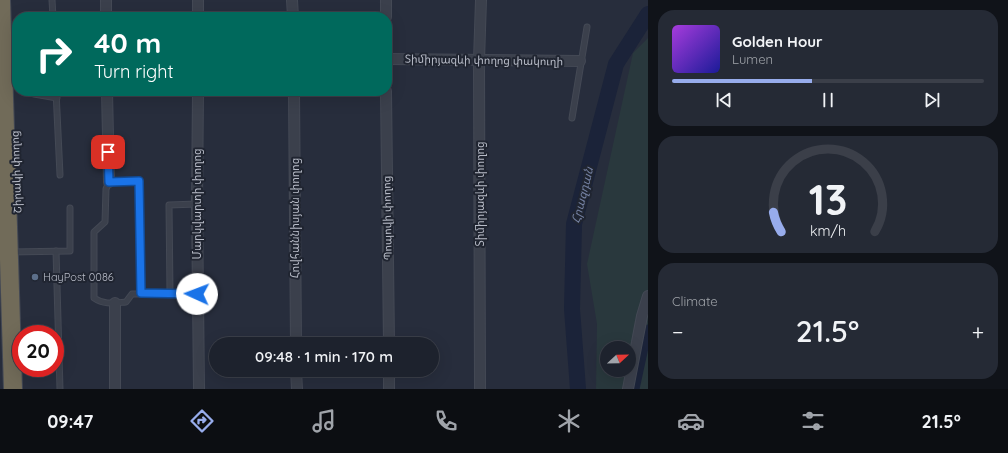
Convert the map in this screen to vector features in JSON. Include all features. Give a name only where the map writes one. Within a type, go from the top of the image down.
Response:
[{"type":"highway","name":"Շիրակի փողոց","points":[[1,0],[5,32],[14,252],[19,325]]},
{"type":"highway","name":"Շիրակի փողոց","points":[[10,0],[5,32],[5,110],[7,211],[14,252],[7,273],[13,389]]},
{"type":"highway","points":[[22,377],[22,389]]},
{"type":"street","points":[[106,0],[106,12]]},
{"type":"street","points":[[198,0],[198,12]]},
{"type":"street","points":[[292,0],[293,12]]},
{"type":"street","points":[[386,0],[386,12]]},
{"type":"street","name":"Տիմիրյազևի փողոց","points":[[480,389],[479,60],[481,0]]},
{"type":"street","name":"Տիմիրյազևի փողոց փակուղի","points":[[392,59],[580,61]]},
{"type":"street","points":[[107,96],[109,182]]},
{"type":"street","name":"Մարկվարտի փողոց","points":[[198,96],[197,294],[199,389]]},
{"type":"street","name":"Հովհաննիսյան փողոց","points":[[294,96],[296,337]]},
{"type":"street","name":"Պոպովի փողոց","points":[[386,96],[388,337]]},
{"type":"street","points":[[628,389],[642,316],[648,296]]},
{"type":"street","points":[[115,303],[115,389]]},
{"type":"street","points":[[296,377],[297,389]]},
{"type":"street","points":[[389,377],[389,389]]},
{"type":"lane","points":[[52,0],[53,12]]},
{"type":"lane","points":[[572,118],[580,61],[587,26]]},
{"type":"lane","points":[[46,96],[57,98],[60,175]]},
{"type":"lane","points":[[141,293],[139,181],[109,182],[106,189],[105,222],[94,232],[94,298],[101,303],[115,303],[126,302],[132,294],[141,293],[197,294]]},
{"type":"lane","points":[[170,293],[169,205],[197,204]]},
{"type":"lane","points":[[14,252],[70,251],[70,208]]},
{"type":"lane","points":[[56,251],[57,325]]},
{"type":"lane","points":[[59,377],[60,389]]},
{"type":"shaded area","points":[[648,38],[648,389],[596,389],[597,324],[587,264],[633,53]]},
{"type":"waterway","name":"Հրազդան","points":[[578,389],[572,309],[574,224],[616,64],[648,14]]},
{"type":"waterway","points":[[635,389],[648,329]]},
{"type":"place","name":"HayPost 0086","points":[[35,277]]},
{"type":"route","points":[[108,152],[109,182],[139,181],[141,293],[197,294]]}]
